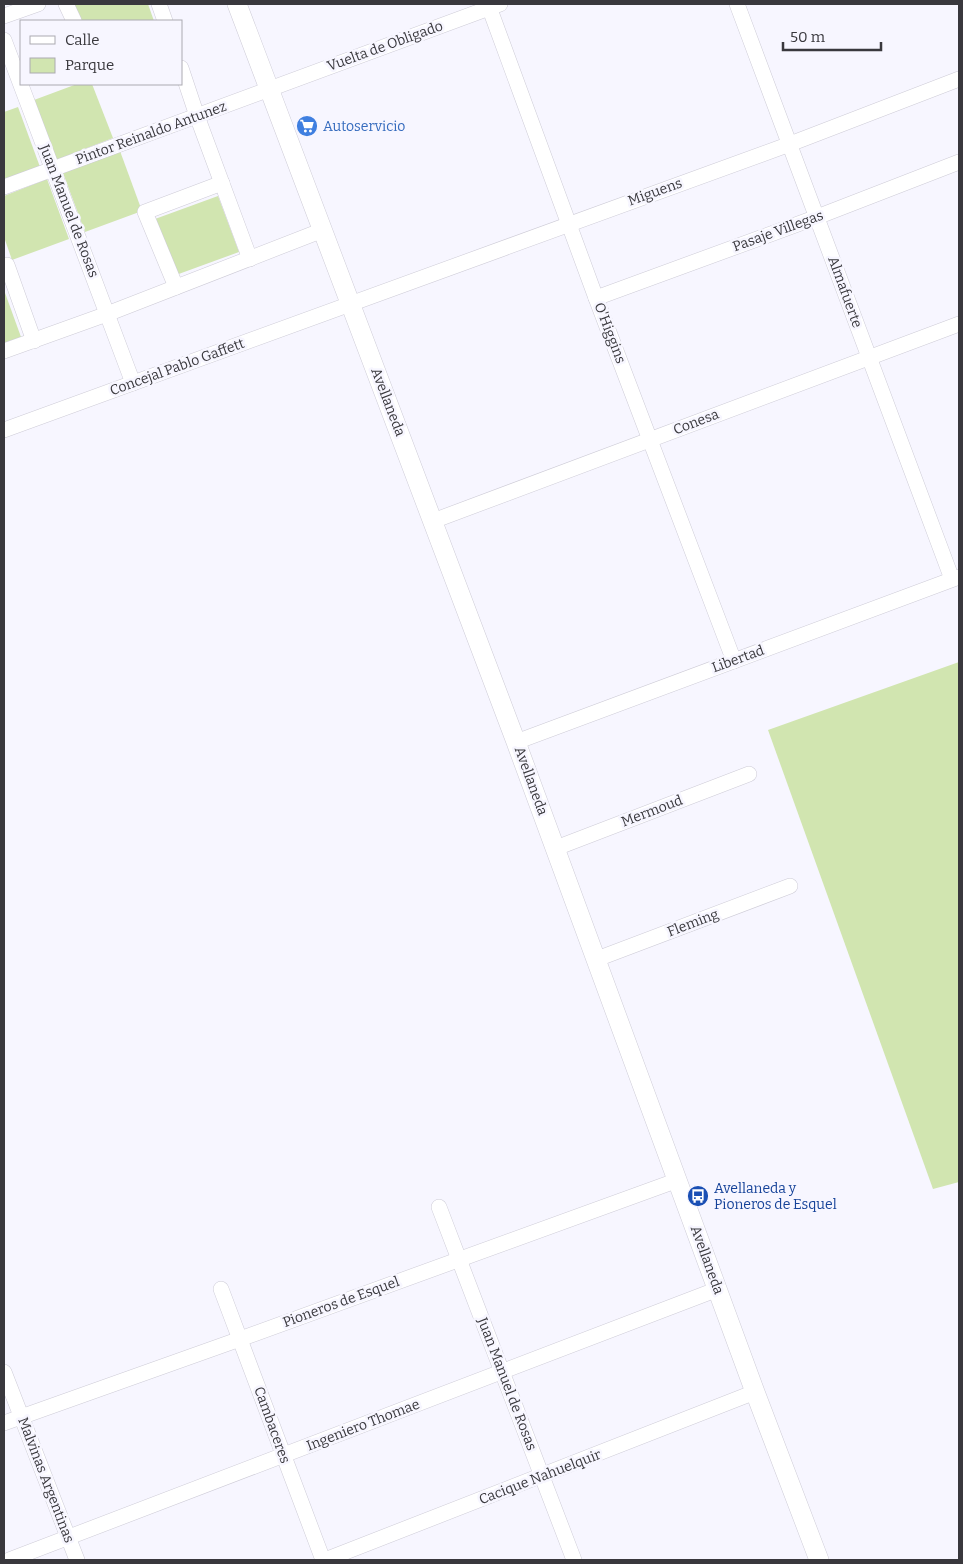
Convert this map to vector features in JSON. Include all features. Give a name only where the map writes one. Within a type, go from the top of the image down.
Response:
[{"type":"street","points":[[4,16],[38,4]]},
{"type":"street","points":[[66,4],[74,20]]},
{"type":"street","points":[[159,4],[165,20]]},
{"type":"street","name":"Avellaneda","points":[[237,4],[556,848],[755,1392],[819,1560]]},
{"type":"street","name":"Almafuerte","points":[[738,4],[869,358],[956,578]]},
{"type":"street","name":"Vuelta de Obligado","points":[[270,89],[492,5]]},
{"type":"street","name":"O'Higgins","points":[[492,5],[596,298],[734,661]]},
{"type":"street","name":"Juan Manuel de Rosas","points":[[4,40],[20,81]]},
{"type":"street","points":[[182,71],[250,259]]},
{"type":"street","name":"Miguens","points":[[351,305],[570,223],[790,144],[959,79]]},
{"type":"street","name":"Juan Manuel de Rosas","points":[[21,85],[133,383]]},
{"type":"street","name":"Pintor Reinaldo Antunez","points":[[4,187],[270,89]]},
{"type":"street","name":"Pasaje Villegas","points":[[596,298],[817,217],[959,162]]},
{"type":"street","points":[[176,288],[145,212],[222,183]]},
{"type":"street","points":[[4,352],[176,288],[323,230]]},
{"type":"street","points":[[4,266],[7,265],[34,341]]},
{"type":"street","name":"Concejal Pablo Gaffett","points":[[4,430],[351,305]]},
{"type":"street","name":"Conesa","points":[[433,521],[959,324]]},
{"type":"street","name":"Libertad","points":[[516,742],[956,578]]},
{"type":"street","name":"Mermoud","points":[[556,848],[748,774]]},
{"type":"street","name":"Fleming","points":[[597,959],[790,886]]},
{"type":"street","name":"Pioneros de Esquel","points":[[4,1423],[678,1180]]},
{"type":"street","name":"Juan Manuel de Rosas","points":[[438,1207],[460,1258],[501,1372],[574,1560]]},
{"type":"street","name":"Cambaceres","points":[[221,1289],[324,1560]]},
{"type":"street","name":"Ingeniero Thomae","points":[[9,1560],[718,1289]]},
{"type":"street","name":"Malvinas Argentinas","points":[[4,1372],[77,1560]]},
{"type":"street","name":"Cacique Nahuelquir","points":[[324,1560],[542,1477],[755,1392]]},
{"type":"green space","points":[[72,4],[148,4],[154,20],[79,20]]},
{"type":"green space","points":[[74,85],[92,85],[113,138],[56,160],[34,100]]},
{"type":"green space","points":[[18,107],[40,167],[4,180],[4,112]]},
{"type":"green space","points":[[120,151],[142,211],[85,232],[63,173]]},
{"type":"green space","points":[[47,179],[69,239],[12,260],[4,237],[4,196]]},
{"type":"green space","points":[[218,196],[239,252],[176,275],[155,219]]},
{"type":"green space","points":[[4,290],[21,337],[4,343]]},
{"type":"green space","points":[[959,662],[959,1182],[933,1189],[768,730]]},
{"type":"place","name":"Autoservicio","points":[[307,126]]},
{"type":"place","name":"Avellaneda y Pioneros de Esquel","points":[[698,1196]]}]
